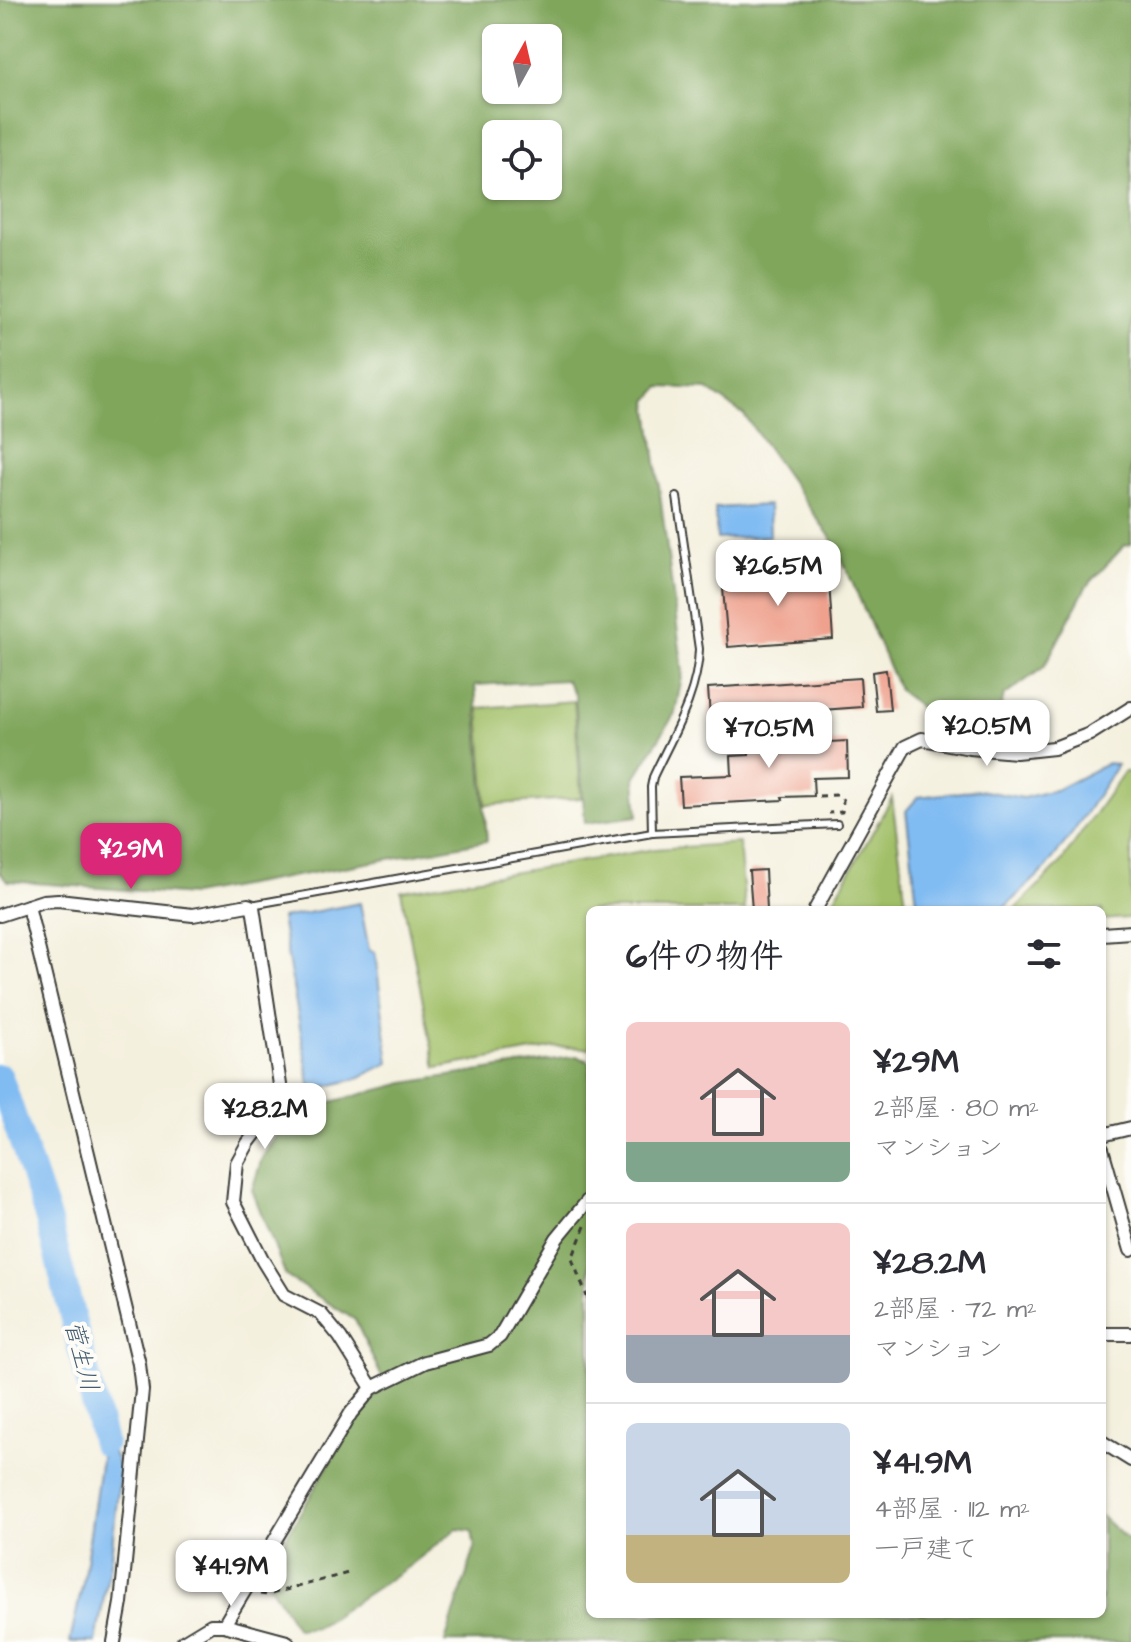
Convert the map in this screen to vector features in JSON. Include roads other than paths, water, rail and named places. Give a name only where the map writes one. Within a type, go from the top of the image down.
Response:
[{"type":"street","points":[[817,906],[905,747],[922,739],[1016,752],[1054,748],[1090,734],[1131,708]]},
{"type":"street","points":[[0,915],[58,900],[193,915],[248,905],[253,907],[282,1098],[237,1163],[233,1202],[256,1249],[284,1295],[321,1314],[340,1337],[372,1388]]},
{"type":"street","points":[[25,907],[135,1349],[142,1390],[121,1603],[114,1642]]},
{"type":"street","points":[[1106,934],[1131,932]]},
{"type":"street","points":[[1106,1134],[1131,1128]]},
{"type":"street","points":[[1106,1163],[1131,1250]]},
{"type":"street","points":[[224,1625],[351,1413],[372,1388],[425,1362],[489,1345],[500,1336],[557,1238],[586,1203]]},
{"type":"street","points":[[1106,1334],[1131,1334]]},
{"type":"street","points":[[1106,1444],[1131,1460]]},
{"type":"street","points":[[183,1642],[211,1625],[224,1625],[287,1642]]},
{"type":"lane","points":[[652,833],[653,777],[693,692],[699,669],[699,649],[677,497]]},
{"type":"lane","points":[[248,905],[652,833],[837,824]]},
{"type":"water","points":[[769,505],[770,536],[717,539],[715,508]]},
{"type":"water","points":[[1108,763],[1117,765],[1044,870],[1006,906],[918,906],[906,811],[918,797],[979,790],[1023,798],[1058,789]]},
{"type":"water","points":[[360,903],[369,950],[375,952],[389,1063],[356,1079],[311,1090],[281,918]]},
{"type":"water","points":[[96,1408],[120,1470],[111,1557],[96,1642],[70,1642],[83,1582],[101,1458]]},
{"type":"waterway","name":"菅生川","points":[[0,1077],[48,1219],[104,1443]]}]
